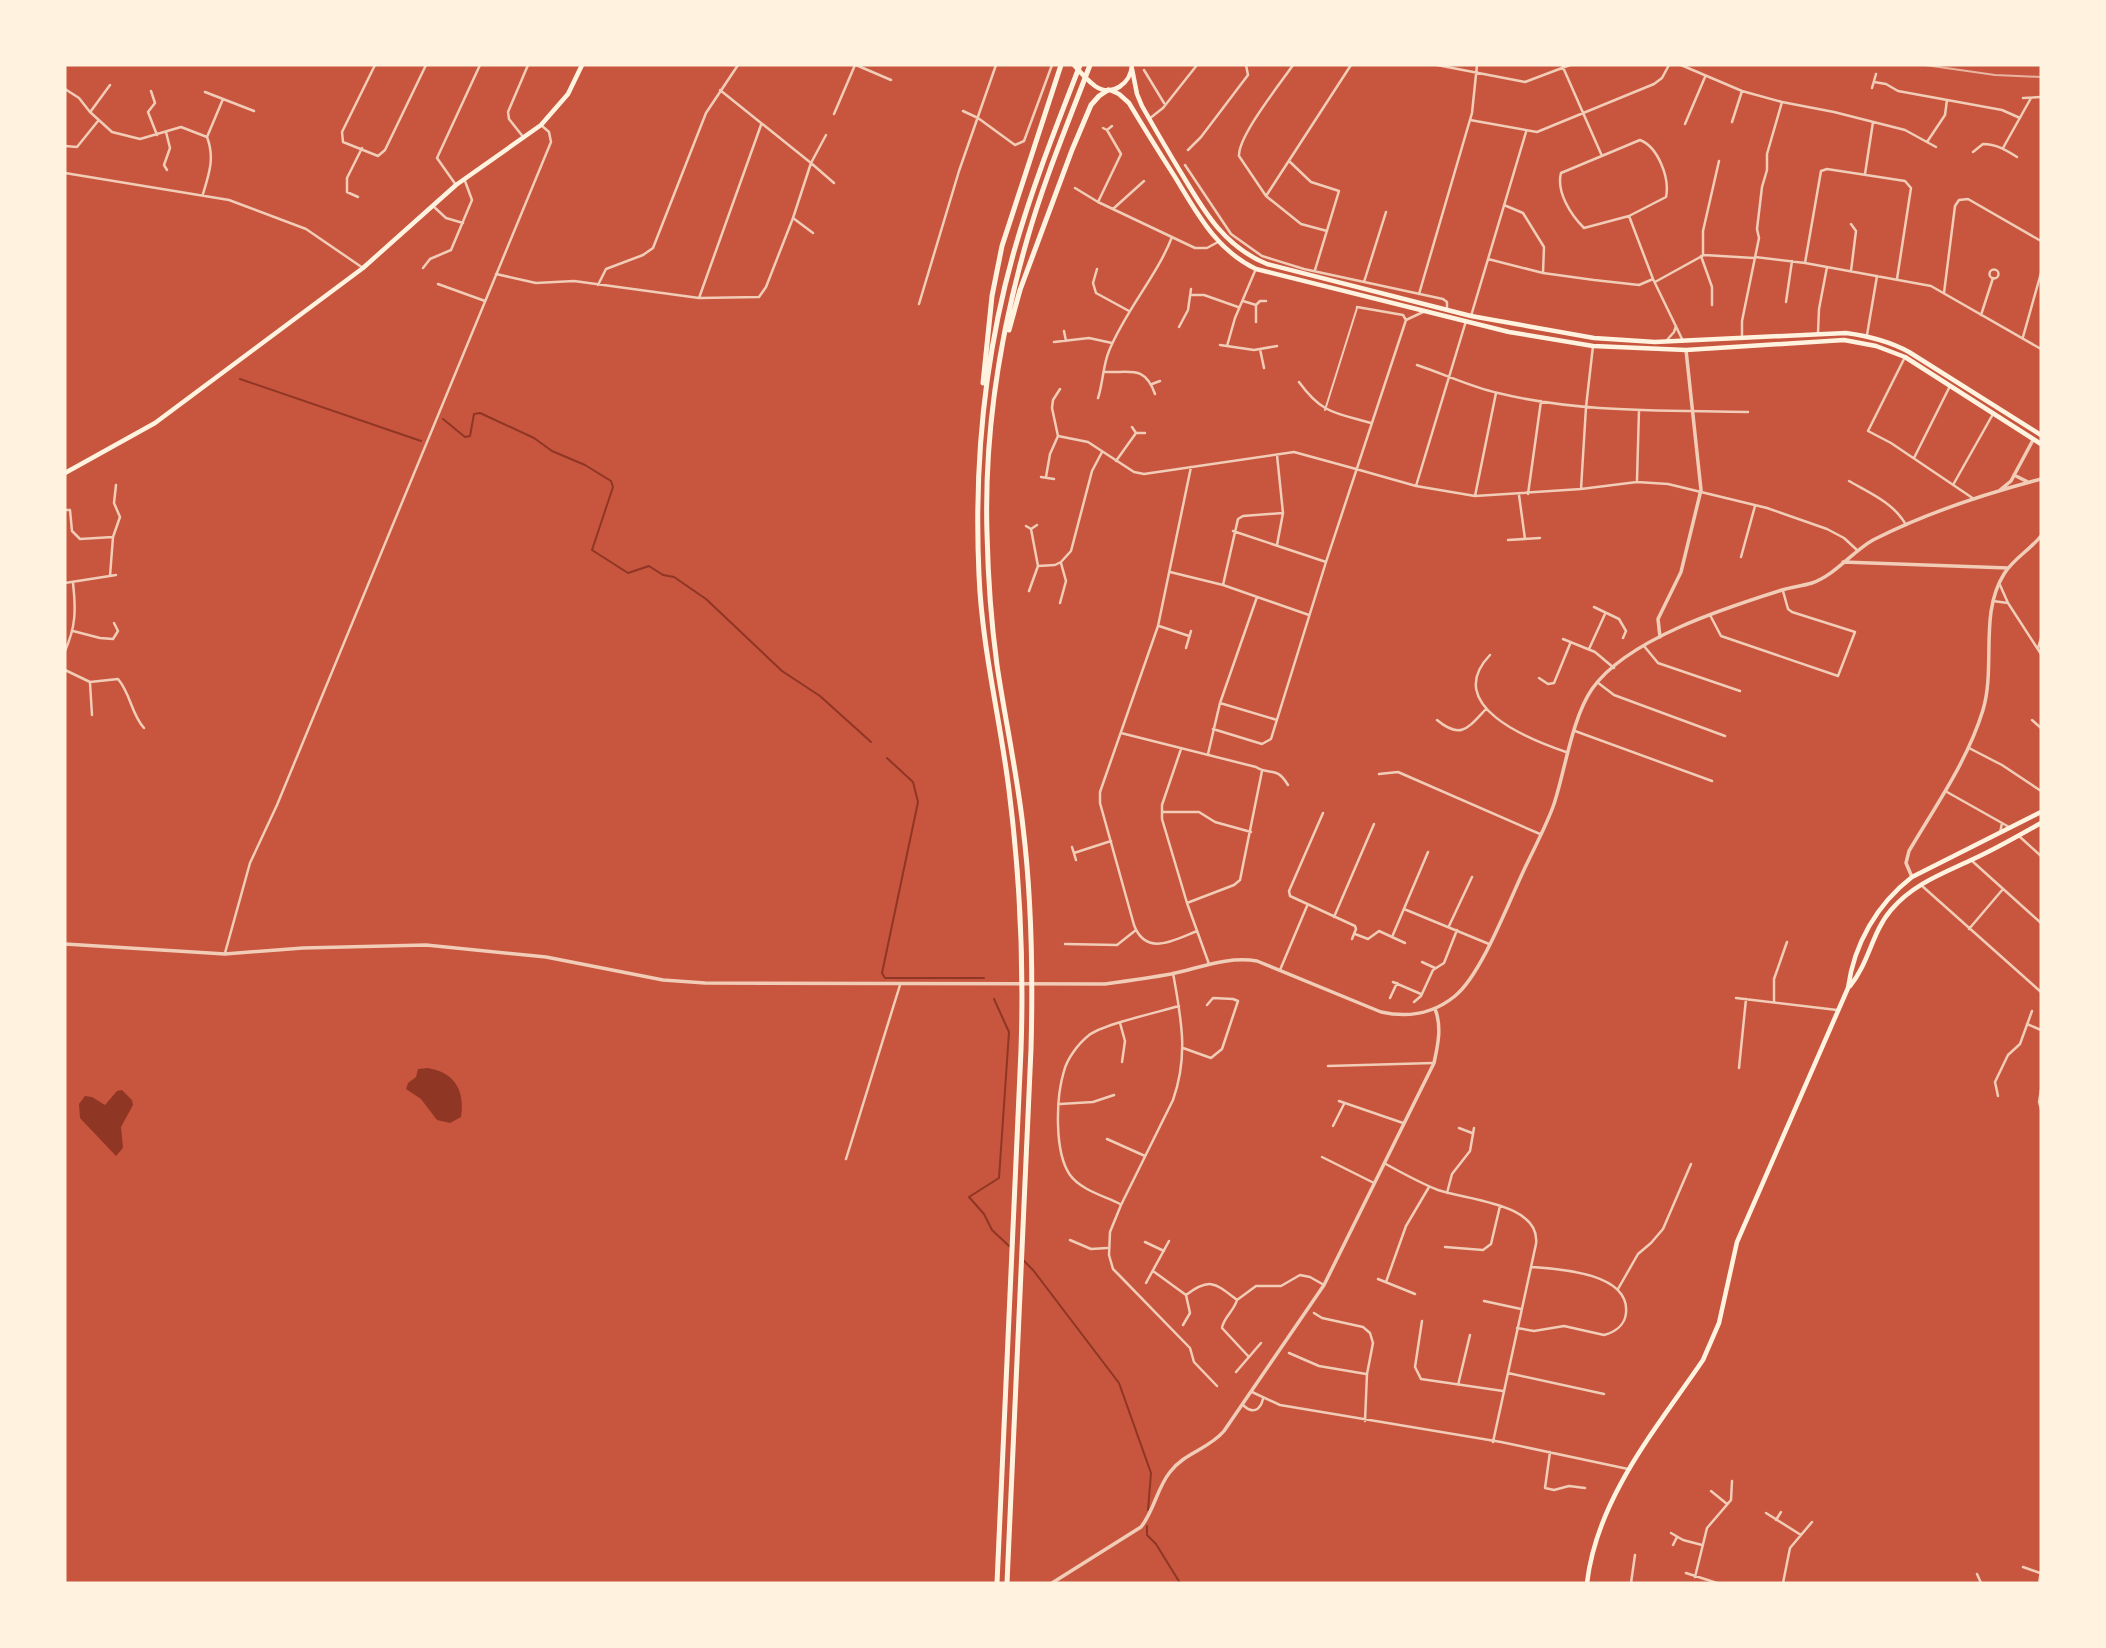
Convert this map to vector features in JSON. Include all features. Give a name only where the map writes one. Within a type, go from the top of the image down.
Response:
[{"type":"highway","points":[[997,1583],[1021,1050],[1022,933],[1014,832],[988,667],[979,577],[978,485],[984,363],[998,264],[1008,224],[1061,65]]},
{"type":"highway","points":[[983,411],[990,357],[1016,243],[1080,65]]},
{"type":"highway","points":[[1007,1583],[1031,1049],[1031,932],[1023,829],[990,607],[986,519],[988,459],[993,408],[1009,312],[1025,247],[1052,164],[1090,65]]},
{"type":"highway","points":[[993,408],[1006,341],[1020,290],[1091,105],[1109,90]]},
{"type":"main road","points":[[65,473],[137,435],[172,411],[363,268],[456,185],[541,125],[568,94],[582,65]]},
{"type":"main road","points":[[1074,65],[1093,84],[1119,94],[1129,103],[1195,210],[1218,242],[1256,269],[1509,332],[1593,346],[1686,350],[1844,340],[1876,346],[1905,357],[2041,444]]},
{"type":"main road","points":[[1109,90],[1119,88],[1126,82],[1132,67]]},
{"type":"main road","points":[[1132,67],[1137,94],[1149,119],[1209,218],[1230,242],[1253,258],[1302,275],[1471,316],[1594,338],[1683,341],[1846,333],[1867,336],[1894,344],[1909,352],[2041,436]]},
{"type":"main road","points":[[1683,341],[1686,350]]},
{"type":"main road","points":[[2033,440],[2041,436]]},
{"type":"main road","points":[[1587,1583],[1600,1527],[1615,1493],[1703,1360],[1712,1342],[1719,1323],[1737,1242],[1839,1010],[1848,988],[1850,971],[1876,914],[1892,894],[1912,877],[2041,813]]},
{"type":"main road","points":[[1848,988],[1859,975],[1887,915],[1920,885],[2041,823]]},
{"type":"main road","points":[[1912,877],[1920,885]]},
{"type":"street","points":[[375,65],[342,132],[344,142],[378,156],[386,150],[426,65]]},
{"type":"street","points":[[456,185],[437,158],[480,65]]},
{"type":"street","points":[[524,138],[509,119],[508,112],[528,65]]},
{"type":"street","points":[[598,285],[606,269],[643,255],[653,247],[706,113],[738,65]]},
{"type":"street","points":[[834,114],[856,65],[891,80]]},
{"type":"street","points":[[919,304],[959,171],[996,65]]},
{"type":"street","points":[[963,111],[978,118],[1015,145],[1024,141],[1052,65]]},
{"type":"street","points":[[1149,119],[1165,105],[1197,65]]},
{"type":"street","points":[[1188,150],[1248,75],[1246,65]]},
{"type":"street","points":[[1293,65],[1238,150],[1242,163],[1266,196],[1301,224],[1327,231]]},
{"type":"street","points":[[1266,196],[1351,65]]},
{"type":"street","points":[[1437,65],[1525,82],[1570,65]]},
{"type":"street","points":[[1419,294],[1470,120],[1476,65]]},
{"type":"street","points":[[1470,120],[1537,132],[1659,81],[1670,65]]},
{"type":"street","points":[[1681,65],[1742,91],[1905,130],[1936,148]]},
{"type":"street","points":[[1563,66],[1602,156]]},
{"type":"street","points":[[1144,71],[1165,105]]},
{"type":"street","points":[[1872,88],[1877,74]]},
{"type":"street","points":[[1685,124],[1705,77]]},
{"type":"street","points":[[1144,81],[1149,78]]},
{"type":"street","points":[[1874,82],[1886,84],[1898,91],[2002,110],[2020,118]]},
{"type":"street","points":[[90,112],[110,85]]},
{"type":"street","points":[[65,89],[79,98],[112,132],[140,139],[181,127],[208,137]]},
{"type":"street","points":[[720,90],[834,183]]},
{"type":"street","points":[[151,91],[155,103],[148,112],[157,135]]},
{"type":"street","points":[[1732,122],[1742,91]]},
{"type":"street","points":[[205,92],[254,111]]},
{"type":"street","points":[[2023,98],[2041,97]]},
{"type":"street","points":[[2003,148],[2031,98]]},
{"type":"street","points":[[203,195],[212,164],[212,148],[208,137],[223,99]]},
{"type":"street","points":[[1927,142],[1943,119],[1947,100]]},
{"type":"street","points":[[1742,339],[1742,321],[1759,238],[1757,229],[1760,201],[1768,170],[1768,154],[1782,102]]},
{"type":"street","points":[[65,146],[77,147],[99,120]]},
{"type":"street","points":[[1865,174],[1873,121]]},
{"type":"street","points":[[699,298],[761,124]]},
{"type":"street","points":[[225,954],[250,863],[277,804],[551,142],[549,132],[541,125]]},
{"type":"street","points":[[1098,202],[1121,154],[1105,129],[1112,125]]},
{"type":"street","points":[[164,165],[170,148],[166,132]]},
{"type":"street","points":[[1471,316],[1526,132]]},
{"type":"street","points":[[496,274],[536,283],[560,280],[699,298],[759,297],[793,218],[811,163],[826,135]]},
{"type":"street","points":[[1640,140],[1647,143],[1662,165],[1666,197],[1629,216],[1586,228],[1574,218],[1566,205],[1559,178],[1561,173],[1640,140]]},
{"type":"street","points":[[1973,152],[1983,144],[2003,148],[2017,157]]},
{"type":"street","points":[[358,197],[347,192],[347,178],[362,149]]},
{"type":"street","points":[[1289,161],[1311,182],[1339,191],[1315,270]]},
{"type":"street","points":[[1712,305],[1712,287],[1702,255],[1703,231],[1719,161]]},
{"type":"street","points":[[157,164],[164,165]]},
{"type":"street","points":[[164,165],[167,170]]},
{"type":"street","points":[[1185,165],[1220,220],[1238,241],[1269,259],[1443,299],[1447,302],[1447,310]]},
{"type":"street","points":[[1805,263],[1821,171],[1827,169],[1905,181],[1911,188],[1897,280]]},
{"type":"street","points":[[65,173],[203,195],[266,213],[306,229],[363,268]]},
{"type":"street","points":[[423,268],[430,259],[451,250],[472,200],[464,179]]},
{"type":"street","points":[[1113,209],[1144,181]]},
{"type":"street","points":[[1075,188],[1098,202],[1195,248],[1207,248],[1218,242]]},
{"type":"street","points":[[1944,293],[1955,206],[1959,201],[1968,199],[2041,241]]},
{"type":"street","points":[[1504,205],[1523,212],[1545,247],[1543,273]]},
{"type":"street","points":[[432,206],[446,218],[463,223]]},
{"type":"street","points":[[1364,282],[1386,212]]},
{"type":"street","points":[[1629,216],[1654,281],[1683,341]]},
{"type":"street","points":[[793,218],[813,233]]},
{"type":"street","points":[[1850,223],[1856,231],[1851,271]]},
{"type":"street","points":[[1098,398],[1112,343],[1165,254],[1172,237]]},
{"type":"street","points":[[1488,259],[1543,273],[1639,285],[1654,281],[1702,255],[1805,263],[1931,286],[2041,349]]},
{"type":"street","points":[[1786,302],[1792,261]]},
{"type":"street","points":[[1818,335],[1819,309],[1827,267]]},
{"type":"street","points":[[1097,269],[1093,283],[1096,293],[1130,312]]},
{"type":"street","points":[[1227,346],[1239,307],[1256,269]]},
{"type":"street","points":[[2023,339],[2041,273]]},
{"type":"street","points":[[1867,336],[1877,276]]},
{"type":"street","points":[[1981,315],[1993,278]]},
{"type":"street","points":[[438,284],[485,301]]},
{"type":"street","points":[[1179,327],[1188,310],[1191,289]]},
{"type":"street","points":[[1191,295],[1204,295],[1239,307]]},
{"type":"street","points":[[1243,301],[1256,305]]},
{"type":"street","points":[[1256,305],[1266,301]]},
{"type":"street","points":[[1256,305],[1256,322]]},
{"type":"street","points":[[1357,306],[1403,315],[1406,320]]},
{"type":"street","points":[[1213,729],[1266,744],[1271,739],[1406,320],[1423,312]]},
{"type":"street","points":[[1416,486],[1466,321]]},
{"type":"street","points":[[1666,341],[1676,326]]},
{"type":"street","points":[[1064,331],[1066,341]]},
{"type":"street","points":[[1054,342],[1089,338],[1112,343]]},
{"type":"street","points":[[1220,345],[1260,349],[1277,346]]},
{"type":"street","points":[[1581,489],[1593,346]]},
{"type":"street","points":[[1260,349],[1264,368]]},
{"type":"street","points":[[1660,637],[1658,619],[1681,572],[1701,490],[1686,350]]},
{"type":"street","points":[[1905,357],[1867,431],[1914,458],[1974,499]]},
{"type":"street","points":[[1417,365],[1496,393],[1541,401],[1639,410],[1748,412]]},
{"type":"street","points":[[1104,372],[1136,372],[1144,375],[1152,384],[1155,394]]},
{"type":"street","points":[[1152,384],[1160,381]]},
{"type":"street","points":[[1299,383],[1325,410],[1371,423]]},
{"type":"street","points":[[1914,458],[1950,385]]},
{"type":"street","points":[[1094,386],[1101,389]]},
{"type":"street","points":[[1304,390],[1311,386]]},
{"type":"street","points":[[1046,477],[1050,454],[1058,436],[1052,408],[1060,389]]},
{"type":"street","points":[[1475,496],[1496,393]]},
{"type":"street","points":[[1048,394],[1055,398]]},
{"type":"street","points":[[1528,494],[1541,401]]},
{"type":"street","points":[[1637,482],[1639,410]]},
{"type":"street","points":[[1953,485],[1993,414]]},
{"type":"street","points":[[1132,427],[1136,433]]},
{"type":"street","points":[[1136,433],[1144,433]]},
{"type":"street","points":[[1116,461],[1136,433]]},
{"type":"street","points":[[1058,436],[1083,440],[1134,472],[1144,474],[1276,454],[1301,453],[1416,486],[1475,496],[1519,495],[1637,482],[1701,490],[1827,529],[1844,538],[1858,551]]},
{"type":"street","points":[[1999,491],[2014,475],[2033,440]]},
{"type":"street","points":[[1038,566],[1061,562],[1074,545],[1090,476],[1102,452]]},
{"type":"street","points":[[1276,454],[1283,513],[1277,545]]},
{"type":"street","points":[[1191,467],[1158,626],[1100,798],[1136,930],[1143,939],[1159,944],[1197,931]]},
{"type":"street","points":[[2014,475],[2030,482]]},
{"type":"street","points":[[1041,477],[1054,479]]},
{"type":"street","points":[[65,944],[225,954],[303,947],[426,946],[546,957],[676,982],[1105,984],[1232,960],[1249,960],[1381,1012],[1409,1015],[1436,1009],[1456,996],[1472,977],[1489,944],[1553,806],[1575,731],[1587,699],[1597,682],[1660,637],[1710,615],[1783,590],[1813,583],[1870,542],[1906,525],[1974,499],[2041,479]]},
{"type":"street","points":[[1849,481],[1885,501],[1906,525]]},
{"type":"street","points":[[110,576],[113,537],[120,517],[114,503],[116,485]]},
{"type":"street","points":[[1519,495],[1525,539]]},
{"type":"street","points":[[1741,557],[1756,505]]},
{"type":"street","points":[[65,510],[70,510],[72,531],[80,539],[113,537]]},
{"type":"street","points":[[1223,585],[1233,530],[1240,517],[1283,513]]},
{"type":"street","points":[[1031,530],[1037,525]]},
{"type":"street","points":[[1026,526],[1031,530],[1038,566],[1029,591]]},
{"type":"street","points":[[1233,530],[1326,562]]},
{"type":"street","points":[[1912,877],[1906,863],[1909,851],[1947,792],[1969,748],[1986,699],[1992,601],[1999,582],[2006,570],[2041,536]]},
{"type":"street","points":[[1508,540],[1540,538]]},
{"type":"street","points":[[1060,603],[1067,576],[1061,562]]},
{"type":"street","points":[[1843,562],[2006,570]]},
{"type":"street","points":[[1170,572],[1223,585],[1309,615]]},
{"type":"street","points":[[65,583],[116,575]]},
{"type":"street","points":[[1999,582],[2008,603],[2041,654]]},
{"type":"street","points":[[65,651],[73,631],[73,583]]},
{"type":"street","points":[[1710,615],[1721,636],[1838,676],[1855,632],[1792,612],[1788,609],[1783,590]]},
{"type":"street","points":[[1208,755],[1220,702],[1257,597]]},
{"type":"street","points":[[1992,601],[2008,603]]},
{"type":"street","points":[[1594,607],[1619,619],[1626,631],[1623,638]]},
{"type":"street","points":[[1589,649],[1605,614]]},
{"type":"street","points":[[73,631],[113,639],[118,631],[114,623]]},
{"type":"street","points":[[1158,626],[1189,636]]},
{"type":"street","points":[[1186,648],[1191,631]]},
{"type":"street","points":[[2038,649],[2041,638]]},
{"type":"street","points":[[1563,639],[1589,649],[1614,668]]},
{"type":"street","points":[[1539,678],[1548,684],[1554,683],[1570,643]]},
{"type":"street","points":[[1644,646],[1658,663],[1740,691]]},
{"type":"street","points":[[1490,655],[1480,666],[1474,682],[1479,702],[1530,739],[1569,753]]},
{"type":"street","points":[[65,670],[90,682],[118,679],[124,686],[136,719],[145,728]]},
{"type":"street","points":[[90,682],[92,715]]},
{"type":"street","points":[[1597,682],[1616,696],[1725,736]]},
{"type":"street","points":[[1220,702],[1277,720]]},
{"type":"street","points":[[1437,720],[1447,728],[1460,731],[1468,727],[1486,709]]},
{"type":"street","points":[[2032,720],[2041,728]]},
{"type":"street","points":[[1575,731],[1712,781]]},
{"type":"street","points":[[1121,733],[1256,766],[1262,771],[1278,772],[1288,785]]},
{"type":"street","points":[[1969,748],[2003,765],[2041,791]]},
{"type":"street","points":[[1181,749],[1162,812],[1187,903],[1209,964]]},
{"type":"street","points":[[1187,903],[1237,883],[1242,876],[1262,771]]},
{"type":"street","points":[[1379,774],[1398,772],[1540,834]]},
{"type":"street","points":[[1947,792],[2014,828]]},
{"type":"street","points":[[1162,812],[1199,812],[1215,822],[1251,832]]},
{"type":"street","points":[[1323,813],[1289,891],[1293,900],[1355,926],[1352,939]]},
{"type":"street","points":[[1998,835],[2002,823]]},
{"type":"street","points":[[1334,917],[1374,824]]},
{"type":"street","points":[[2018,835],[2041,856]]},
{"type":"street","points":[[1074,853],[1111,841]]},
{"type":"street","points":[[1072,847],[1076,860]]},
{"type":"street","points":[[1392,937],[1428,852]]},
{"type":"street","points":[[1971,860],[2041,923]]},
{"type":"street","points":[[1449,926],[1472,877]]},
{"type":"street","points":[[1920,885],[2041,992]]},
{"type":"street","points":[[1969,929],[2003,889]]},
{"type":"street","points":[[1280,970],[1307,906]]},
{"type":"street","points":[[1404,909],[1489,944]]},
{"type":"street","points":[[1065,944],[1117,944],[1136,930]]},
{"type":"street","points":[[1414,1002],[1435,968],[1444,963],[1457,930]]},
{"type":"street","points":[[1354,933],[1368,939],[1379,931],[1405,943]]},
{"type":"street","points":[[1774,1002],[1774,979],[1787,942]]},
{"type":"street","points":[[1422,962],[1435,968]]},
{"type":"street","points":[[1173,973],[1183,1032],[1176,1093],[1121,1205],[1110,1233],[1109,1248],[1113,1269],[1189,1348],[1194,1362],[1217,1386]]},
{"type":"street","points":[[1390,998],[1395,982],[1421,994]]},
{"type":"street","points":[[846,1158],[901,984]]},
{"type":"street","points":[[1183,1048],[1211,1058],[1222,1049],[1238,1001],[1213,998],[1207,1004]]},
{"type":"street","points":[[1736,998],[1839,1010]]},
{"type":"street","points":[[1739,1068],[1746,999]]},
{"type":"street","points":[[1121,1205],[1080,1184],[1065,1167],[1058,1143],[1064,1068],[1089,1034],[1179,1006]]},
{"type":"street","points":[[1052,1583],[1141,1527],[1170,1472],[1187,1456],[1219,1437],[1324,1285],[1433,1063],[1439,1036],[1436,1009]]},
{"type":"street","points":[[1998,1096],[1995,1082],[2008,1055],[2020,1044],[2032,1011]]},
{"type":"street","points":[[1120,1023],[1125,1041],[1122,1062]]},
{"type":"street","points":[[2027,1024],[2041,1030]]},
{"type":"street","points":[[1328,1066],[1433,1063]]},
{"type":"street","points":[[2041,1090],[2041,1109]]},
{"type":"street","points":[[1060,1104],[1093,1102],[1114,1094]]},
{"type":"street","points":[[1339,1101],[1403,1123]]},
{"type":"street","points":[[1333,1126],[1344,1104]]},
{"type":"street","points":[[1459,1128],[1473,1134]]},
{"type":"street","points":[[1447,1193],[1451,1174],[1470,1151],[1474,1128]]},
{"type":"street","points":[[1107,1139],[1146,1156]]},
{"type":"street","points":[[1322,1157],[1374,1183]]},
{"type":"street","points":[[1384,1163],[1447,1193],[1500,1206],[1521,1215],[1533,1227],[1537,1239],[1493,1441]]},
{"type":"street","points":[[1618,1290],[1633,1259],[1663,1229],[1691,1164]]},
{"type":"street","points":[[1386,1282],[1406,1226],[1429,1186]]},
{"type":"street","points":[[1445,1247],[1482,1250],[1491,1244],[1500,1206]]},
{"type":"street","points":[[1070,1240],[1094,1250],[1109,1248]]},
{"type":"street","points":[[1146,1283],[1169,1241]]},
{"type":"street","points":[[1145,1242],[1164,1251]]},
{"type":"street","points":[[1517,1328],[1543,1331],[1564,1326],[1598,1335],[1609,1334],[1620,1326],[1626,1314],[1625,1301],[1618,1290],[1581,1272],[1531,1267]]},
{"type":"street","points":[[1153,1271],[1186,1295],[1190,1313],[1183,1325]]},
{"type":"street","points":[[1249,1357],[1222,1328],[1234,1311],[1237,1300],[1256,1286],[1281,1286],[1300,1275],[1324,1285]]},
{"type":"street","points":[[1378,1279],[1415,1294]]},
{"type":"street","points":[[1186,1295],[1200,1285],[1213,1284],[1222,1287],[1237,1300]]},
{"type":"street","points":[[1484,1301],[1521,1309]]},
{"type":"street","points":[[1314,1313],[1322,1318],[1368,1330],[1373,1343],[1367,1374],[1365,1421]]},
{"type":"street","points":[[1422,1321],[1416,1373],[1426,1381],[1503,1391]]},
{"type":"street","points":[[1458,1384],[1470,1335]]},
{"type":"street","points":[[1236,1372],[1261,1343]]},
{"type":"street","points":[[1289,1353],[1319,1366],[1367,1374]]},
{"type":"street","points":[[1507,1373],[1604,1394]]},
{"type":"street","points":[[1252,1392],[1280,1405],[1493,1441],[1630,1469]]},
{"type":"street","points":[[1243,1405],[1248,1410],[1256,1410],[1263,1399]]},
{"type":"street","points":[[1550,1452],[1545,1489],[1554,1490],[1569,1486],[1584,1488]]},
{"type":"street","points":[[1695,1577],[1710,1522],[1733,1495],[1732,1481]]},
{"type":"street","points":[[1711,1491],[1727,1504]]},
{"type":"street","points":[[1776,1520],[1781,1512]]},
{"type":"street","points":[[1766,1513],[1801,1535]]},
{"type":"street","points":[[1783,1583],[1787,1554],[1812,1521]]},
{"type":"street","points":[[1671,1533],[1702,1545]]},
{"type":"street","points":[[1673,1545],[1677,1537]]},
{"type":"street","points":[[1631,1583],[1636,1557]]},
{"type":"street","points":[[2023,1567],[2041,1572],[2039,1583]]},
{"type":"street","points":[[1685,1573],[1717,1583]]},
{"type":"street","points":[[1978,1574],[1981,1583]]},
{"type":"lane","points":[[1325,410],[1357,306]]},
{"type":"shaded area","points":[[428,1068],[445,1074],[456,1084],[459,1091],[461,1117],[450,1123],[437,1120],[421,1099],[406,1089],[408,1083],[416,1077],[418,1069]]},
{"type":"shaded area","points":[[122,1090],[132,1100],[133,1105],[121,1127],[123,1148],[116,1156],[80,1118],[79,1104],[85,1096],[105,1105],[117,1091]]},
{"type":"waterway","points":[[240,379],[421,441]]},
{"type":"waterway","points":[[443,419],[465,437],[470,436],[474,414],[480,413],[534,438],[552,451],[585,465],[611,481],[613,487],[592,550],[628,573],[649,566],[663,575],[674,577],[706,599],[782,671],[820,696],[871,742]]},
{"type":"waterway","points":[[887,758],[913,782],[918,802],[882,973],[885,978],[984,978]]},
{"type":"waterway","points":[[994,999],[1009,1032],[999,1178],[969,1197],[984,1214],[992,1230],[1009,1246]]},
{"type":"waterway","points":[[1023,1260],[1119,1383],[1151,1473],[1148,1510]]},
{"type":"waterway","points":[[1147,1526],[1147,1535],[1156,1544],[1180,1583]]},
{"type":"railway","points":[[1925,65],[1995,75],[2041,77]]}]
